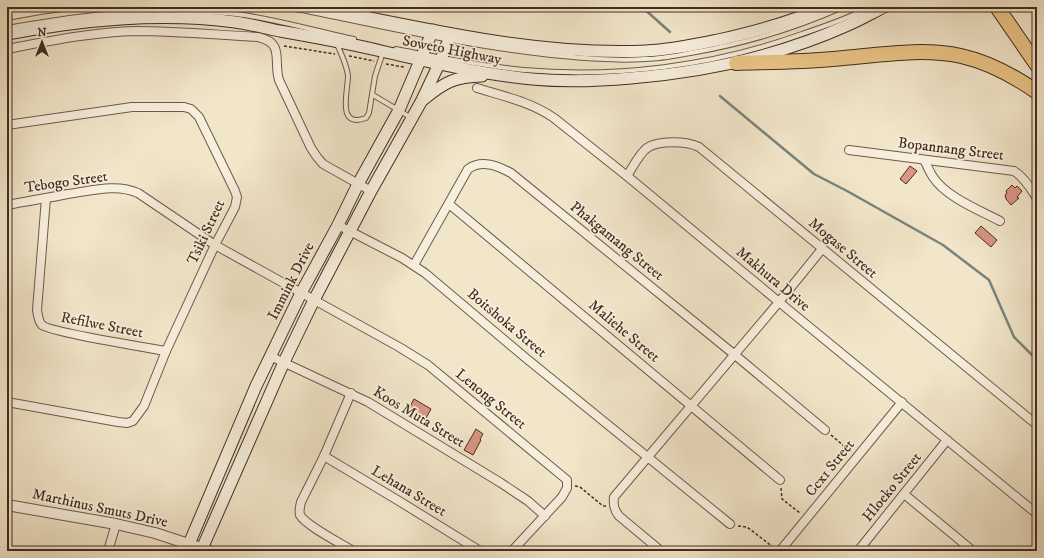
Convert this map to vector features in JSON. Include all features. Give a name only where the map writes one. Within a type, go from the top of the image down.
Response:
[{"type":"highway","points":[[997,7],[1037,66]]},
{"type":"highway","points":[[736,63],[828,59],[919,52],[940,53],[978,60],[1026,84],[1037,92]]},
{"type":"main road","points":[[9,12],[34,7]]},
{"type":"main road","name":"Soweto Highway","points":[[315,7],[450,37],[545,47],[619,52],[648,51],[693,45],[734,36],[796,18],[825,7]]},
{"type":"main road","name":"Soweto Highway","points":[[7,34],[81,22],[127,19],[176,18],[236,22],[336,41],[384,54],[422,57],[509,76],[569,81],[615,80],[665,76],[736,63],[799,44],[848,25],[884,7]]},
{"type":"main road","name":"Immink Drive","points":[[187,547],[270,356],[358,184],[399,110],[432,34]]},
{"type":"main road","name":"Immink Drive","points":[[204,550],[284,362],[314,300],[371,191],[421,102],[450,37]]},
{"type":"main road","points":[[421,102],[445,83],[453,79],[470,76],[509,76]]},
{"type":"street","points":[[7,49],[57,40],[136,31],[258,37],[267,39],[274,44],[277,53],[277,70],[279,80],[311,148],[317,157],[323,164],[371,191]]},
{"type":"street","name":"Makhura Drive","points":[[477,88],[545,111],[627,176],[1037,514]]},
{"type":"street","name":"Tsiki Street","points":[[7,125],[132,108],[180,106],[191,109],[199,116],[237,197],[235,207],[215,245],[166,351],[144,406],[133,421],[127,423],[7,402]]},
{"type":"street","name":"Mogase Street","points":[[627,176],[648,147],[665,143],[693,144],[699,147],[1037,426]]},
{"type":"street","name":"Bopannang Street","points":[[849,150],[1014,171],[1026,181],[1037,198]]},
{"type":"street","points":[[924,160],[933,177],[941,186],[969,205],[1000,221]]},
{"type":"street","name":"Phakgamang Street","points":[[414,265],[468,169],[483,163],[504,170],[511,173],[825,430]]},
{"type":"street","name":"Tebogo Street","points":[[7,205],[101,189],[122,188],[131,190],[138,193],[215,245],[314,300]]},
{"type":"street","name":"Refilwe Street","points":[[46,198],[37,310],[38,319],[42,325],[48,329],[71,334],[166,351]]},
{"type":"street","name":"Maliehe Street","points":[[449,204],[692,405],[780,480]]},
{"type":"street","name":"Boitshoka Street","points":[[338,225],[414,265],[730,524]]},
{"type":"street","points":[[661,551],[619,516],[613,506],[614,497],[735,355],[822,249]]},
{"type":"street","name":"Lenong Street","points":[[314,300],[428,365],[567,480],[567,484]]},
{"type":"street","name":"Koos Muta Street","points":[[270,356],[351,393],[501,483],[528,501],[545,516]]},
{"type":"street","points":[[351,393],[324,456],[301,502],[300,514],[308,524],[353,551]]},
{"type":"street","name":"Ccx1 Street","points":[[779,551],[902,402]]},
{"type":"street","name":"Hloeko Street","points":[[862,549],[948,440]]},
{"type":"street","name":"Lehana Street","points":[[324,456],[480,551]]},
{"type":"street","points":[[512,551],[562,498],[567,484]]},
{"type":"street","points":[[904,494],[973,551]]},
{"type":"street","name":"Marthinus Smuts Drive","points":[[7,505],[116,524],[155,533],[187,547],[204,550]]},
{"type":"street","points":[[108,551],[116,524]]},
{"type":"lane","points":[[9,12],[40,12],[78,7]]},
{"type":"lane","name":"Soweto Highway","points":[[280,7],[432,34]]},
{"type":"lane","name":"Soweto Highway","points":[[450,37],[506,50],[593,59],[645,60],[698,52],[745,42],[782,31],[843,7]]},
{"type":"lane","name":"Soweto Highway","points":[[440,61],[557,72],[621,71],[697,63],[775,44],[822,28],[870,7]]},
{"type":"lane","points":[[7,28],[59,19],[103,14],[153,12]]},
{"type":"lane","points":[[160,12],[167,12]]},
{"type":"lane","points":[[174,12],[237,14],[358,40]]},
{"type":"lane","points":[[336,41],[342,55],[348,77],[344,106],[351,118],[361,120],[366,118],[369,113],[375,76],[384,54]]},
{"type":"lane","points":[[373,95],[412,118]]},
{"type":"path","points":[[274,44],[352,56],[384,54],[404,67]]},
{"type":"path","points":[[825,430],[857,456]]},
{"type":"path","points":[[780,480],[782,499],[807,518]]},
{"type":"path","points":[[567,484],[580,487],[603,506],[613,506]]},
{"type":"path","points":[[730,524],[747,527],[779,551]]},
{"type":"building","points":[[910,166],[917,171],[906,184],[900,179]]},
{"type":"building","points":[[1012,185],[1015,188],[1017,186],[1022,191],[1017,197],[1019,198],[1011,205],[1006,199],[1005,195],[1007,193],[1006,191]]},
{"type":"building","points":[[981,226],[997,240],[991,247],[975,233]]},
{"type":"building","points":[[414,399],[431,409],[426,418],[409,408]]},
{"type":"building","points":[[476,429],[483,434],[473,455],[464,450]]},
{"type":"waterway","points":[[642,7],[670,32]]},
{"type":"waterway","points":[[720,96],[814,174],[943,245],[989,280],[1014,337],[1037,360]]}]
